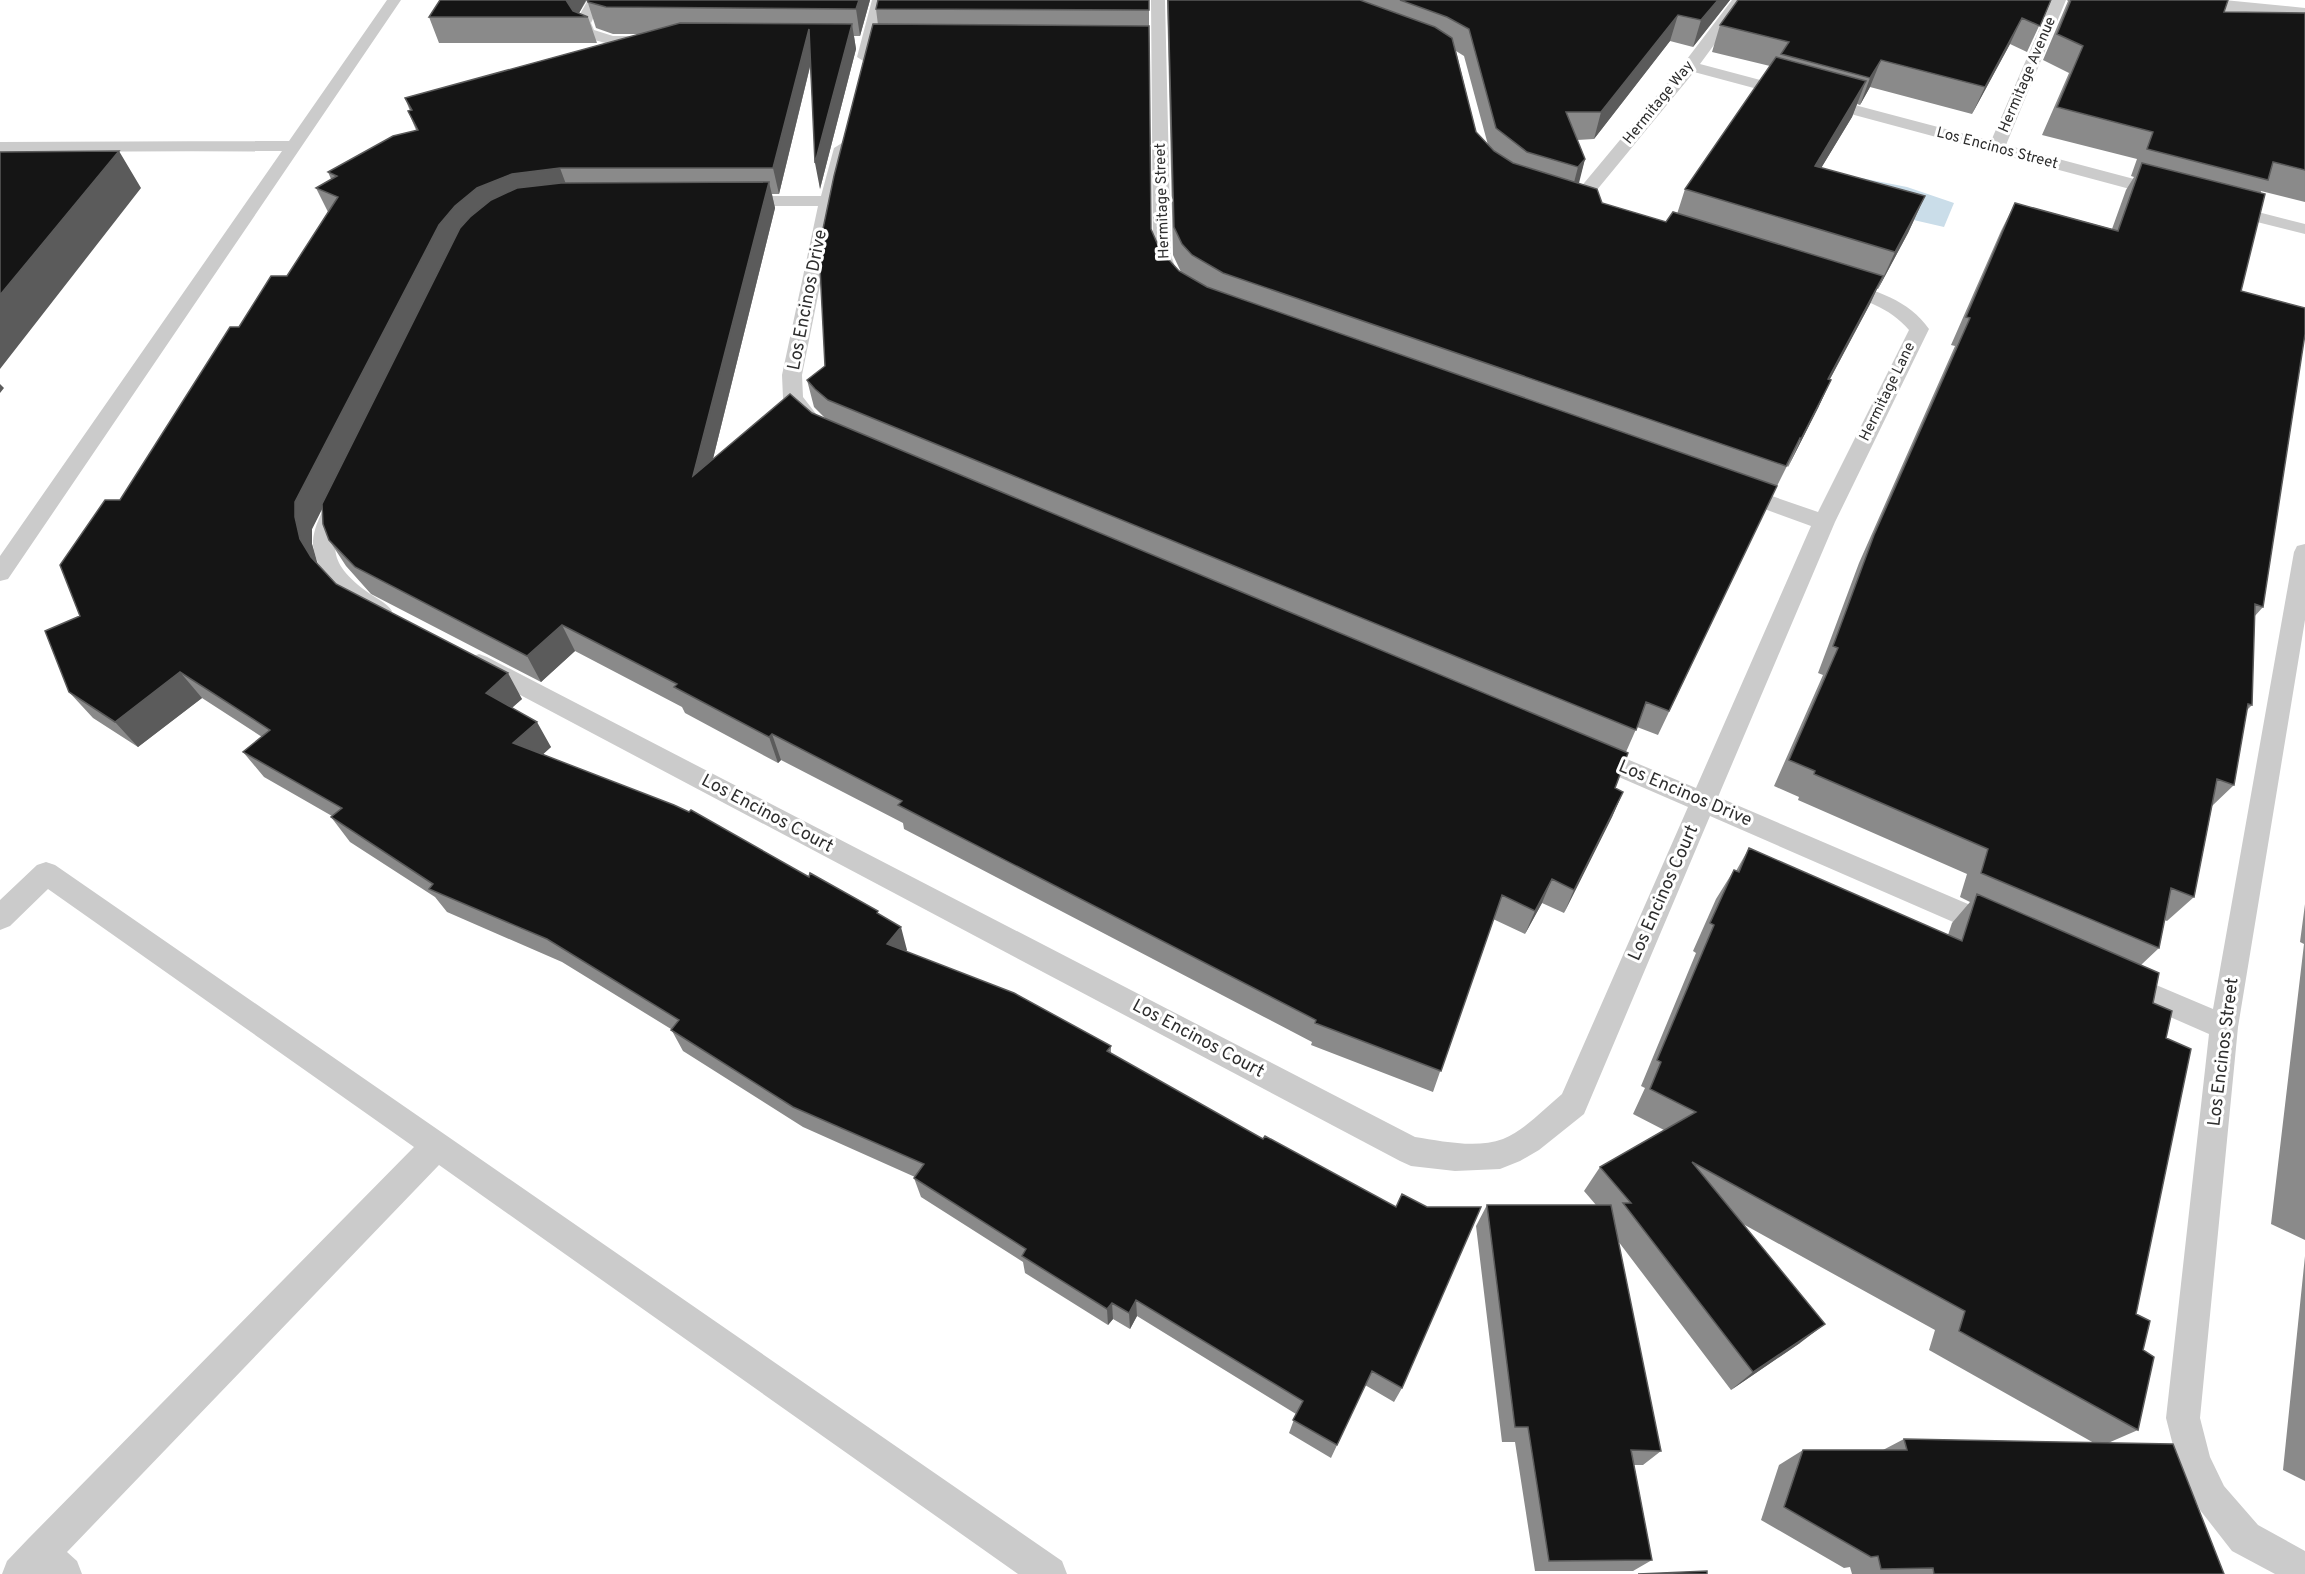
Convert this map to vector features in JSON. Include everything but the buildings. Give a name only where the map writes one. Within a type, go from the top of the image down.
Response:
[{"type":"street","points":[[2199,0],[2229,7],[2305,14]]},
{"type":"lane","points":[[3,565],[394,0]]},
{"type":"lane","points":[[595,0],[584,23],[588,33],[611,41],[670,41]]},
{"type":"lane","points":[[860,76],[879,0]]},
{"type":"lane","name":"Hermitage Street","points":[[1158,0],[1154,44],[1162,255],[1168,275],[1181,289],[1189,293]]},
{"type":"lane","name":"Hermitage Way","points":[[1576,204],[1690,66],[1740,0]]},
{"type":"lane","name":"Hermitage Avenue","points":[[1996,149],[2059,0]]},
{"type":"lane","name":"Los Encinos Street","points":[[1690,66],[2179,197]]},
{"type":"lane","name":"Los Encinos Drive","points":[[826,433],[807,418],[793,398],[792,375],[828,201],[848,122]]},
{"type":"lane","points":[[0,147],[293,146]]},
{"type":"lane","points":[[1555,198],[1599,211]]},
{"type":"lane","points":[[711,201],[828,201]]},
{"type":"lane","points":[[2213,206],[2305,229]]},
{"type":"lane","name":"Hermitage Lane","points":[[1704,801],[1824,522],[1918,329],[1906,314],[1881,298],[1824,281]]},
{"type":"lane","points":[[352,477],[325,530],[324,550],[335,576],[362,602],[405,624]]},
{"type":"lane","points":[[1722,486],[1824,522]]},
{"type":"lane","name":"Los Encinos Street","points":[[2305,552],[2224,1027],[2182,1418],[2194,1461],[2212,1498],[2245,1538],[2305,1571]]},
{"type":"lane","name":"Los Encinos Court","points":[[458,651],[1411,1151],[1450,1157],[1501,1154],[1536,1134],[1573,1104],[1704,801]]},
{"type":"lane","name":"Los Encinos Drive","points":[[1572,746],[2019,938]]},
{"type":"lane","points":[[0,918],[46,873],[1049,1574]]},
{"type":"lane","points":[[2105,975],[2224,1027]]},
{"type":"lane","points":[[42,1567],[436,1146]]},
{"type":"water","points":[[1856,177],[1907,187],[1954,203],[1944,227],[1892,215],[1845,199]]}]
